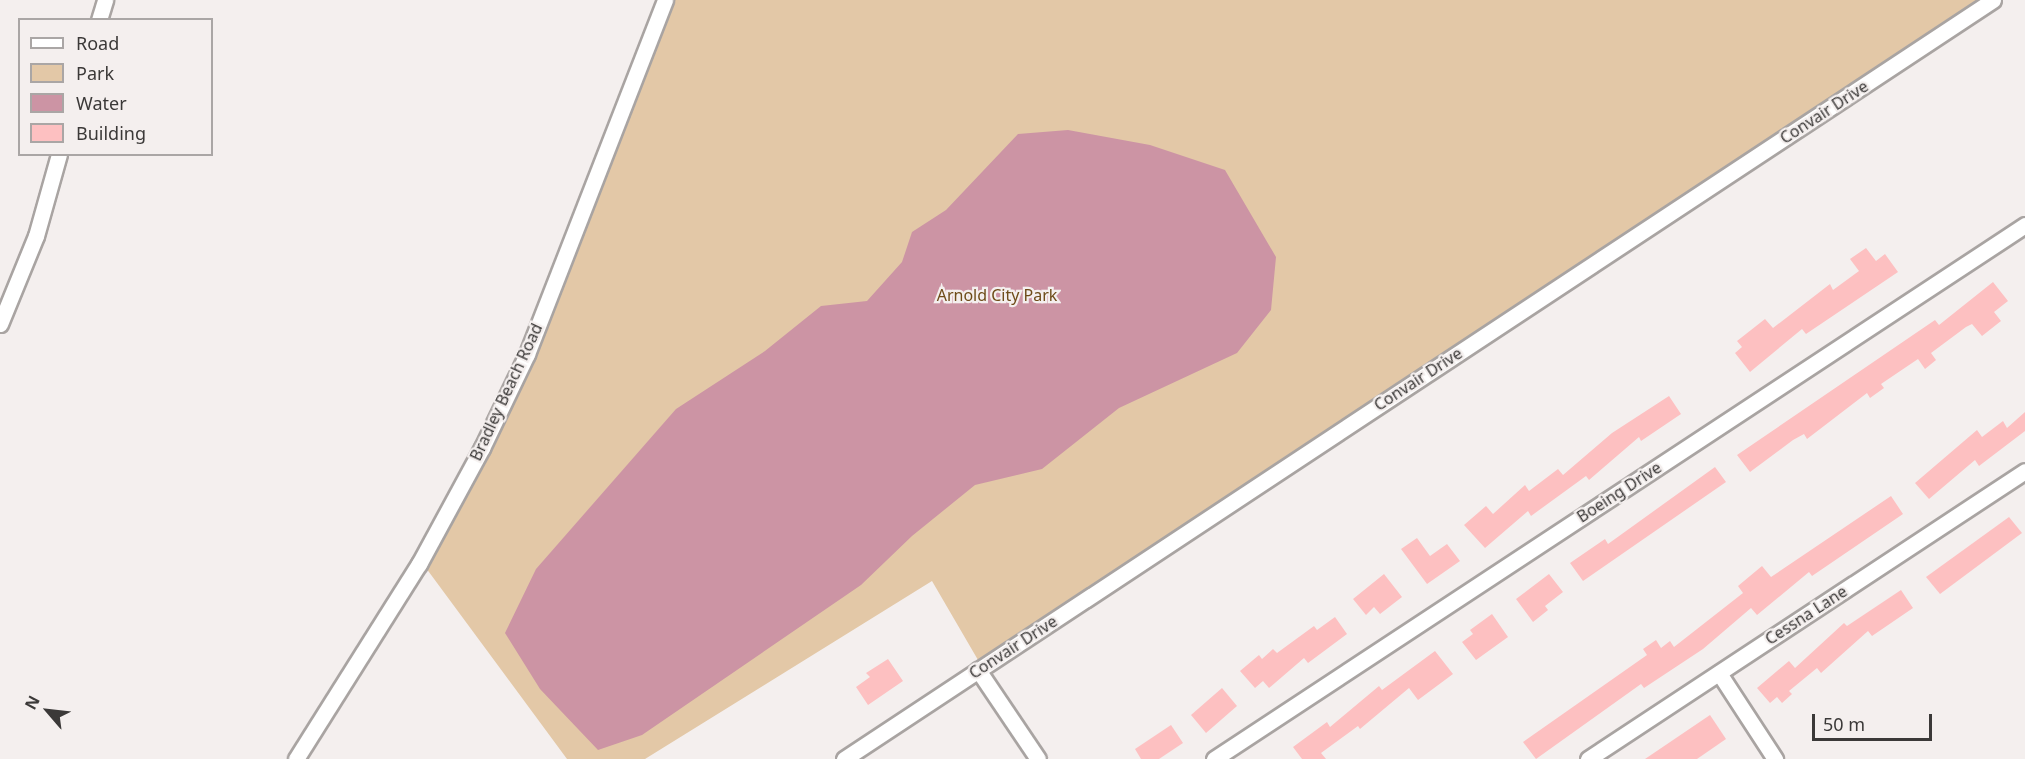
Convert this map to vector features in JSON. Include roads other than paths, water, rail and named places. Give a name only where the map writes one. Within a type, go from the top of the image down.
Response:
[{"type":"street","points":[[100,18],[105,0]]},
{"type":"street","name":"Bradley Beach Road","points":[[296,759],[418,564],[487,437],[527,354],[665,0]]},
{"type":"street","name":"Convair Drive","points":[[844,759],[1992,0]]},
{"type":"street","points":[[0,324],[36,236],[58,156]]},
{"type":"street","name":"Boeing Drive","points":[[1214,759],[2025,225]]},
{"type":"street","name":"Cessna Lane","points":[[1588,759],[2025,471]]},
{"type":"street","points":[[978,670],[1038,759]]},
{"type":"street","points":[[1719,673],[1775,759]]},
{"type":"water","points":[[1068,130],[1150,145],[1225,170],[1276,257],[1271,310],[1237,353],[1119,408],[1042,469],[975,485],[912,536],[861,585],[642,735],[598,750],[540,689],[505,633],[536,569],[676,409],[765,351],[821,306],[867,301],[902,262],[912,232],[946,210],[1018,134]]},
{"type":"park label","name":"Arnold City Park","points":[[997,295]]}]
